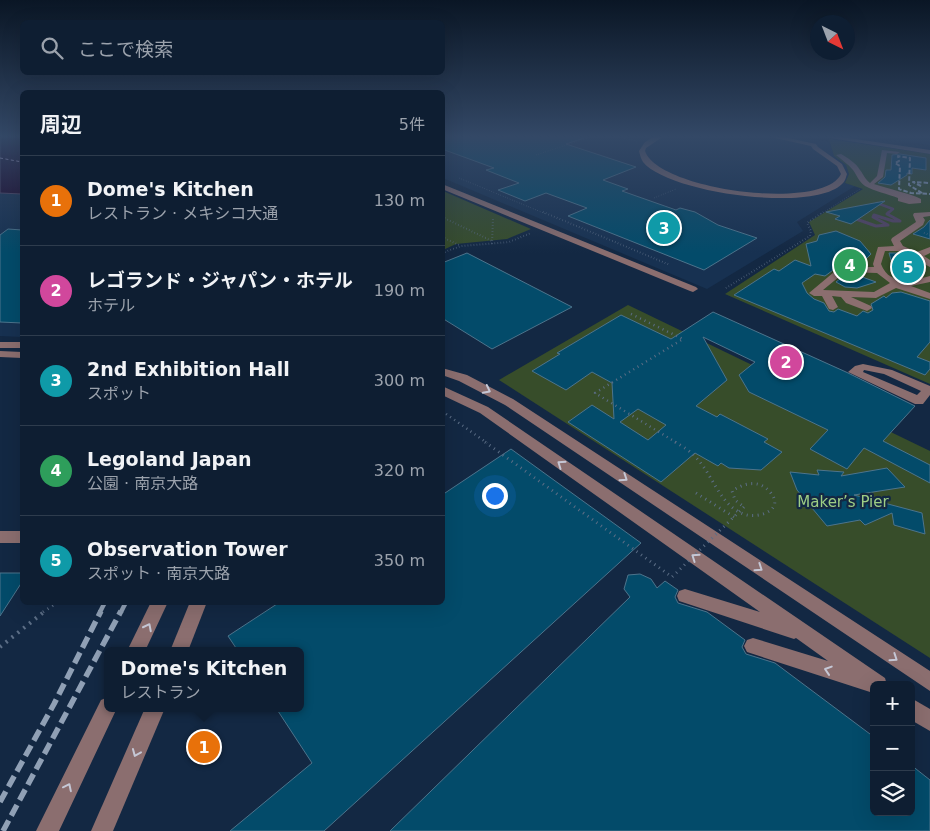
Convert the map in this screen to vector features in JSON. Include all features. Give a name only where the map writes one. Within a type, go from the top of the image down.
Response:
[{"type":"street","points":[[670,175],[693,184],[732,193],[761,196],[814,193],[830,189],[840,183],[844,175]]},
{"type":"street","points":[[858,175],[872,184],[903,197],[902,199],[904,200],[916,202],[930,208]]},
{"type":"street","points":[[872,184],[880,175]]},
{"type":"street","points":[[445,187],[693,289]]},
{"type":"street","points":[[900,248],[895,240],[920,224],[921,220],[917,215],[930,214]]},
{"type":"street","points":[[930,264],[917,255],[900,248],[881,249],[877,263],[880,270],[900,284],[930,296]]},
{"type":"street","points":[[917,255],[930,250]]},
{"type":"street","points":[[880,270],[843,269],[814,293],[876,295],[884,289],[900,284],[923,282],[930,279]]},
{"type":"street","points":[[825,293],[833,307]]},
{"type":"street","points":[[844,294],[849,301],[867,308]]},
{"type":"street","points":[[0,344],[20,345]]},
{"type":"street","points":[[0,354],[20,355]]},
{"type":"street","points":[[861,368],[874,368],[929,390],[919,401],[854,372],[861,368]]},
{"type":"street","points":[[445,372],[463,378],[510,402],[930,682]]},
{"type":"street","points":[[445,391],[484,410],[808,635],[871,681]]},
{"type":"street","points":[[0,536],[20,537]]},
{"type":"street","points":[[685,596],[808,635]]},
{"type":"street","points":[[138,647],[159,605]]},
{"type":"street","points":[[181,647],[198,605]]},
{"type":"street","points":[[753,646],[870,683]]},
{"type":"street","points":[[915,711],[930,721]]},
{"type":"street","points":[[47,831],[106,712]]},
{"type":"street","points":[[102,831],[153,712]]},
{"type":"path","points":[[459,178],[670,264]]},
{"type":"path","points":[[726,288],[810,236],[811,231],[807,223],[872,184]]},
{"type":"path","points":[[654,198],[682,186]]},
{"type":"path","points":[[492,242],[493,218]]},
{"type":"path","points":[[445,219],[492,242]]},
{"type":"path","points":[[445,252],[461,246],[509,242],[560,220]]},
{"type":"path","points":[[445,238],[461,246]]},
{"type":"path","points":[[445,413],[672,577],[734,517],[744,507],[735,500],[732,491],[737,485],[746,482],[760,485],[772,495],[774,503],[771,512],[763,516],[744,514],[724,500],[693,454],[595,393],[683,339],[631,314]]},
{"type":"path","points":[[696,493],[734,517]]},
{"type":"path","points":[[0,647],[37,616],[54,605]]},
{"type":"shaded area","points":[[0,175],[20,175],[20,194],[0,193]]},
{"type":"shaded area","points":[[445,175],[849,175],[845,183],[855,186],[797,222],[803,231],[707,289],[445,179]]},
{"type":"shaded area","points":[[0,192],[20,193],[20,337],[0,336]]},
{"type":"green space","points":[[849,175],[930,175],[930,384],[725,294],[815,235],[809,222],[863,189],[845,183]]},
{"type":"green space","points":[[445,192],[531,229],[507,239],[456,244],[445,249]]},
{"type":"green space","name":"Maker’s Pier","points":[[628,305],[930,451],[930,658],[499,380]]},
{"type":"building","points":[[498,175],[616,175],[603,180],[628,189],[622,191],[676,210],[680,208],[695,212],[718,225],[757,238],[704,270],[568,216],[587,208],[546,193],[525,201],[498,190],[519,183]]},
{"type":"building","points":[[885,175],[907,175],[891,185],[878,183]]},
{"type":"building","points":[[885,201],[851,224],[835,219],[840,216],[826,212]]},
{"type":"building","points":[[930,220],[930,239],[913,234],[924,227]]},
{"type":"building","points":[[8,229],[20,230],[20,323],[0,322],[0,235]]},
{"type":"building","points":[[836,231],[860,241],[871,254],[860,265],[840,265],[825,276],[815,274],[802,283],[807,293],[814,299],[824,303],[829,311],[834,312],[838,309],[857,316],[863,311],[868,313],[873,310],[871,304],[884,296],[886,298],[892,293],[901,292],[930,301],[930,342],[917,357],[930,362],[930,369],[925,375],[734,295],[774,269],[779,271],[795,260],[811,266],[806,244],[817,241],[819,235]]},
{"type":"building","points":[[467,253],[572,307],[492,349],[445,320],[445,262]]},
{"type":"building","points":[[889,253],[899,253],[913,260],[915,269],[904,272],[896,269],[893,267]]},
{"type":"building","points":[[846,274],[854,274],[876,282],[857,288],[845,287],[836,282]]},
{"type":"building","points":[[713,312],[846,372],[915,406],[883,441],[930,465],[930,483],[864,448],[847,469],[810,449],[828,430],[749,392],[739,375],[755,362],[703,337],[727,380],[696,406],[717,417],[720,414],[768,439],[764,442],[782,452],[761,470],[729,468],[721,463],[718,466],[695,453],[661,482],[568,422],[592,405],[614,419],[612,383],[592,372],[566,390],[532,371],[560,354],[557,353],[621,315],[671,339]],"holes":[[[638,409],[666,425],[648,440],[620,422]]]},
{"type":"building","points":[[511,449],[641,543],[324,831],[230,831],[312,763],[279,712],[304,712],[304,647],[235,647],[228,636],[275,605],[445,605],[445,493]]},
{"type":"building","points":[[887,468],[905,487],[854,495],[922,513],[925,534],[894,525],[892,513],[865,525],[860,520],[827,526],[797,490],[790,472],[819,475],[817,470],[844,472],[841,476]]},
{"type":"building","points":[[0,573],[20,573],[20,585],[0,616]]},
{"type":"building","points":[[640,574],[651,579],[657,588],[665,581],[678,590],[675,597],[678,603],[707,612],[745,640],[742,647],[746,654],[775,663],[870,734],[870,816],[915,816],[915,768],[930,780],[930,831],[390,831],[630,597],[624,589],[628,575]]},
{"type":"waterway","points":[[863,214],[877,203],[893,209],[887,214]]},
{"type":"waterway","points":[[865,212],[856,219],[876,226],[888,225],[873,217],[874,215],[893,221],[900,221],[887,214]]},
{"type":"railway","points":[[900,175],[899,189],[911,193],[930,194]]},
{"type":"railway","points":[[909,175],[909,185],[922,193]]},
{"type":"railway","points":[[921,186],[913,182],[930,183]]},
{"type":"railway","points":[[100,612],[104,605]]},
{"type":"railway","points":[[121,612],[124,605]]},
{"type":"railway","points":[[0,802],[54,704],[101,611]]},
{"type":"railway","points":[[3,831],[121,611]]},
{"type":"place","name":"2nd Exhibition Hall","points":[[664,228]]},
{"type":"place","name":"Legoland Japan","points":[[850,265]]},
{"type":"place","name":"Observation Tower","points":[[908,267]]},
{"type":"place","name":"レゴランド・ジャパン・ホテル","points":[[786,362]]},
{"type":"place","name":"Dome's Kitchen","points":[[204,747]]}]
